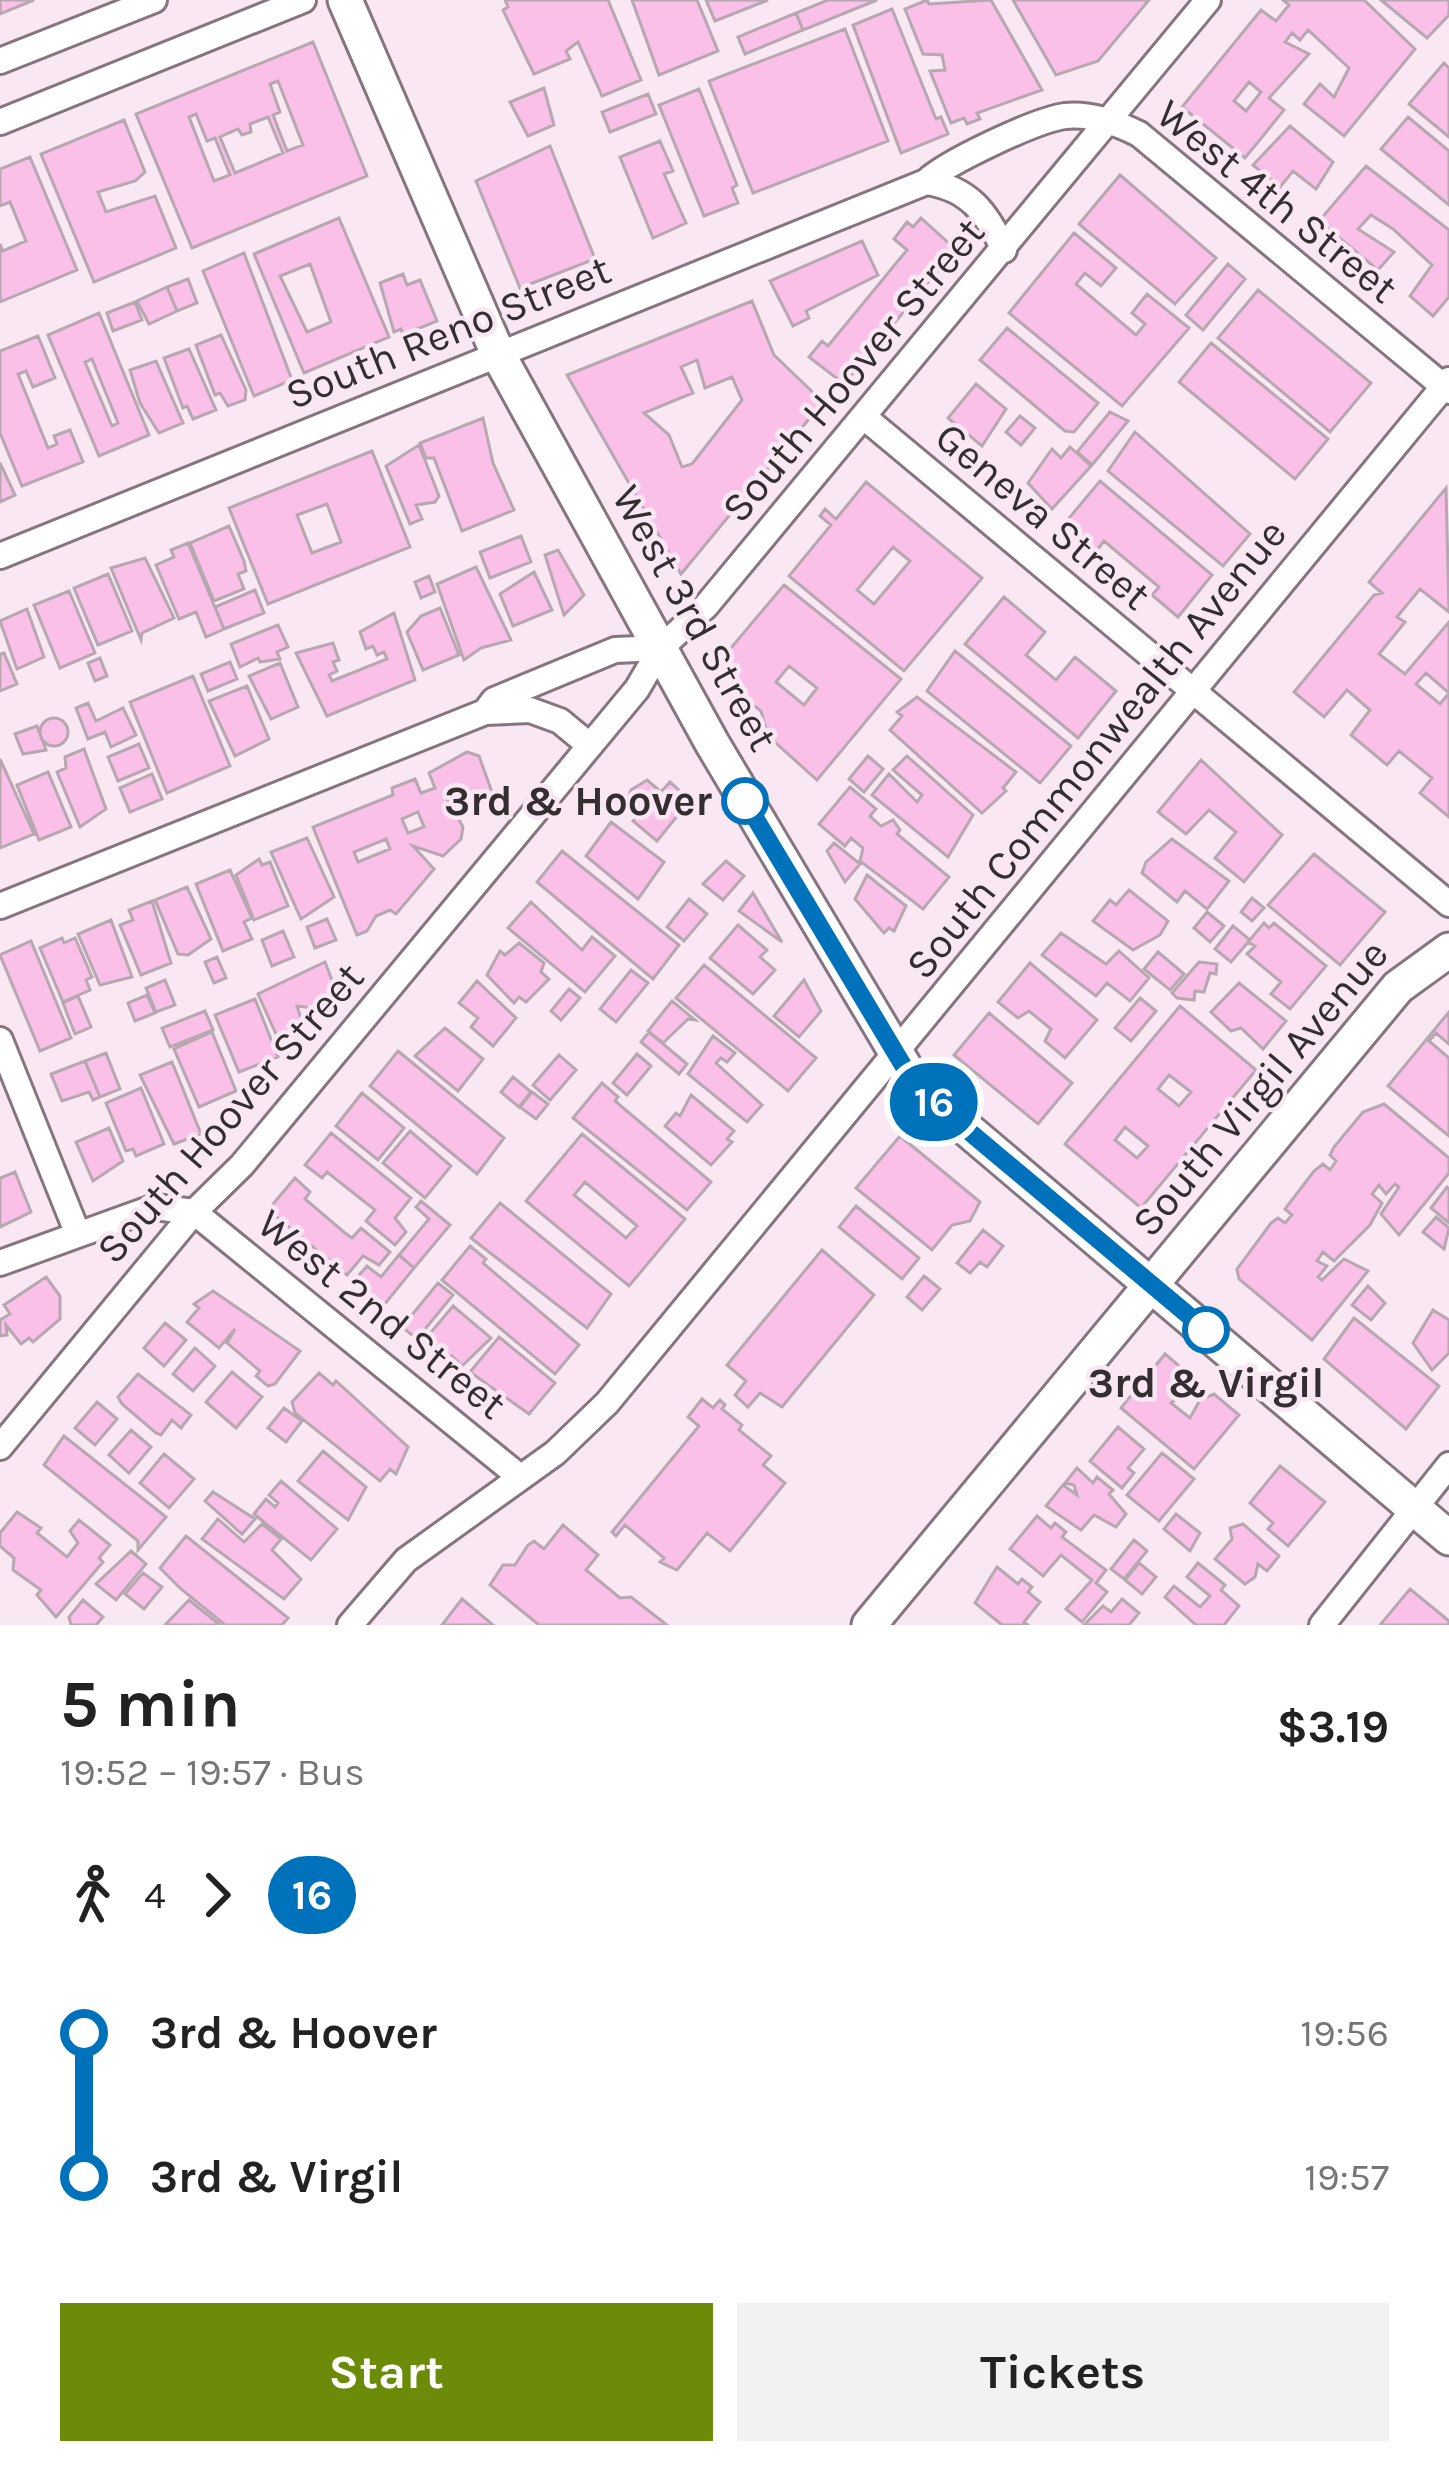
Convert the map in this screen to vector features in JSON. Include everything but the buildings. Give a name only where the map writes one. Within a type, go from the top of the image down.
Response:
[{"type":"main road","name":"West 3rd Street","points":[[345,0],[498,354],[661,648],[916,1087],[1449,1538]]},
{"type":"main road","name":"South Virgil Avenue","points":[[869,1625],[1398,987],[1449,950]]},
{"type":"street","points":[[0,61],[154,0]]},
{"type":"street","points":[[0,122],[303,0]]},
{"type":"street","name":"South Hoover Street","points":[[0,1448],[637,689],[661,648],[696,617],[1208,0]]},
{"type":"street","name":"South Reno Street","points":[[0,556],[926,182],[942,166],[1064,116],[1109,120]]},
{"type":"street","name":"West 4th Street","points":[[1109,120],[1139,134],[1447,386]]},
{"type":"street","points":[[926,182],[967,196],[988,215],[1004,250]]},
{"type":"street","name":"South Commonwealth Avenue","points":[[350,1625],[406,1560],[520,1477],[608,1403],[1447,386]]},
{"type":"street","name":"Geneva Street","points":[[864,417],[1449,904]]},
{"type":"street","points":[[484,712],[494,700],[615,650],[661,648]]},
{"type":"street","points":[[0,906],[484,712],[530,710],[560,722],[589,745]]},
{"type":"street","points":[[0,1040],[77,1232]]},
{"type":"street","points":[[0,1263],[154,1207],[194,1212]]},
{"type":"street","name":"West 2nd Street","points":[[194,1212],[520,1477]]},
{"type":"street","points":[[1322,1625],[1449,1465]]},
{"type":"bus line","name":"16","points":[[745,801],[916,1087],[1206,1330]]},
{"type":"place","name":"3rd & Hoover","points":[[745,801]]},
{"type":"place","name":"3rd & Virgil","points":[[1206,1330]]}]
